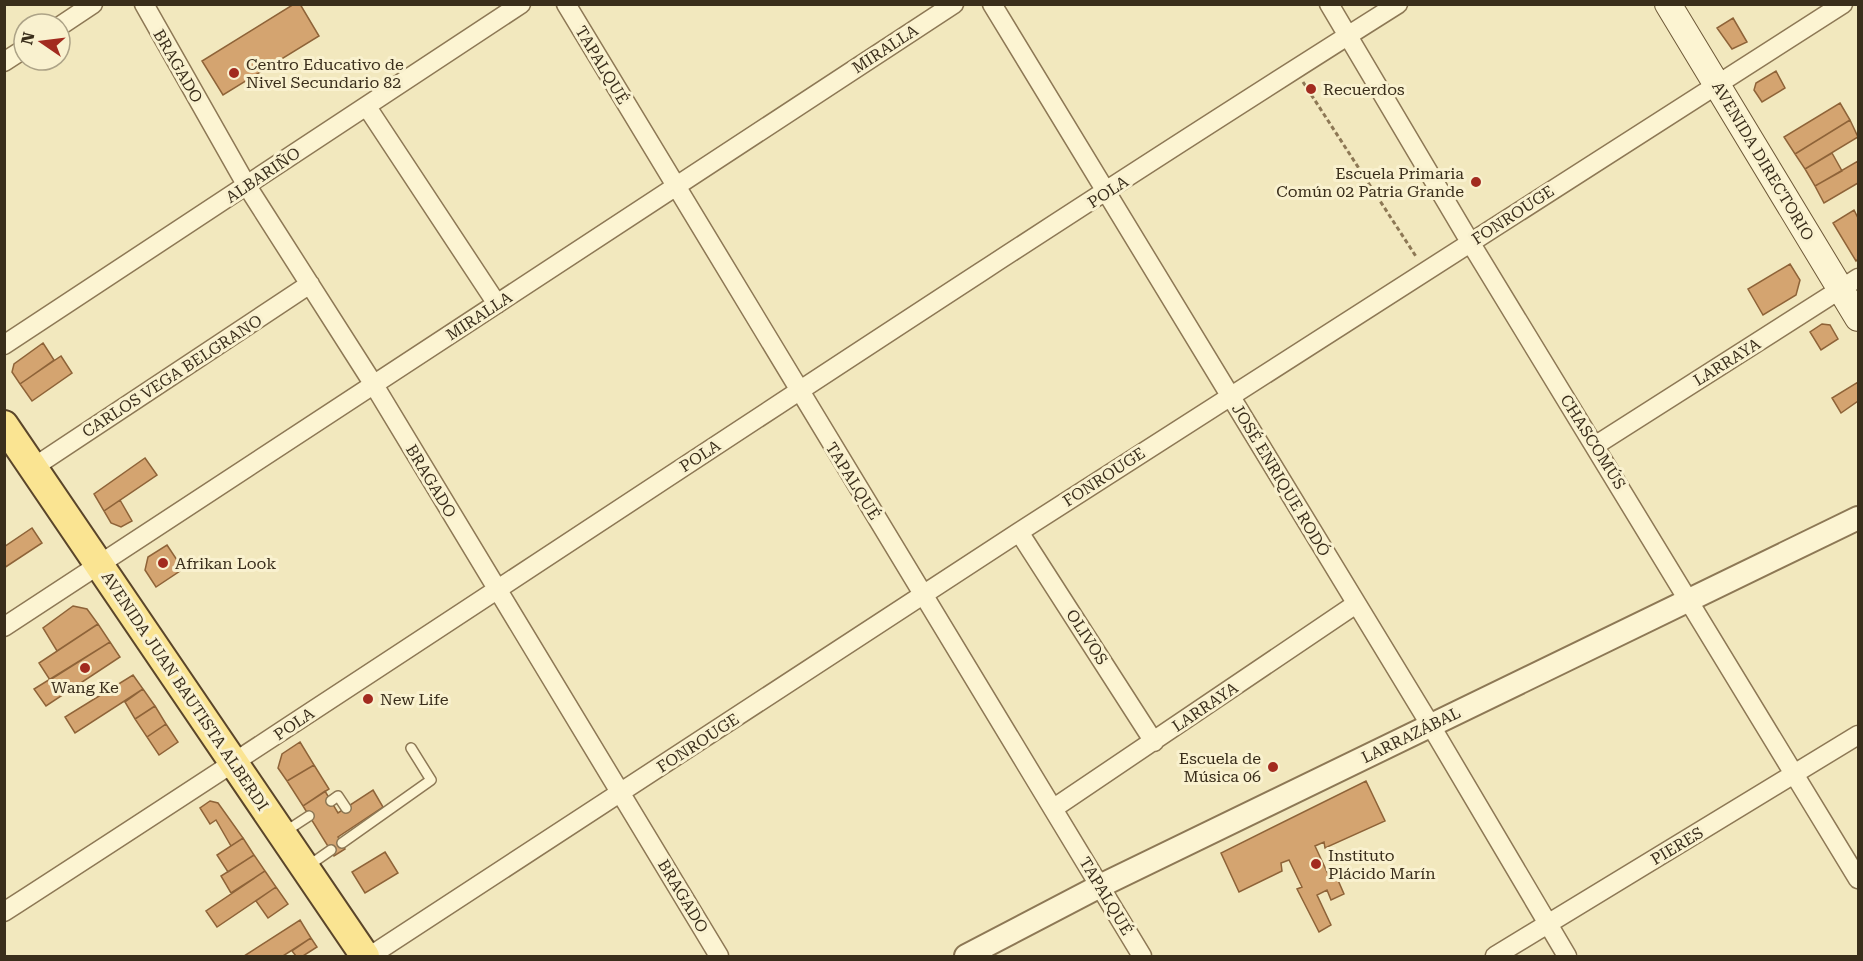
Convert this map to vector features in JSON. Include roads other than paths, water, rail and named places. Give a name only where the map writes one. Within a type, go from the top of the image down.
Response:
[{"type":"main road","name":"AVENIDA DIRECTORIO","points":[[1668,4],[1717,85],[1850,284],[1858,318]]},
{"type":"main road","name":"AVENIDA JUAN BAUTISTA ALBERDI","points":[[4,425],[368,957]]},
{"type":"street","points":[[72,18],[93,4]]},
{"type":"street","name":"BRAGADO","points":[[144,4],[247,186],[374,385],[719,957]]},
{"type":"street","name":"ALBARIÑO","points":[[4,345],[521,4]]},
{"type":"street","name":"TAPALQUÉ","points":[[566,4],[1142,957]]},
{"type":"street","name":"MIRALLA","points":[[4,627],[954,4]]},
{"type":"street","name":"JOSÉ ENRIQUE RODÓ","points":[[992,4],[1431,726],[1567,957]]},
{"type":"street","name":"CHASCOMÚS","points":[[1329,4],[1470,242],[1596,445],[1858,879]]},
{"type":"street","name":"POLA","points":[[4,912],[234,764],[496,589],[1398,4]]},
{"type":"street","name":"FONROUGE","points":[[368,957],[1019,532],[1843,4]]},
{"type":"street","points":[[367,106],[497,304]]},
{"type":"street","name":"LARRAYA","points":[[1596,445],[1850,284]]},
{"type":"street","name":"CARLOS VEGA BELGRANO","points":[[34,467],[310,285]]},
{"type":"street","name":"LARRAZÁBAL","points":[[966,957],[1100,886],[1858,518]]},
{"type":"street","name":"OLIVOS","points":[[1019,532],[1154,742]]},
{"type":"street","name":"LARRAYA","points":[[1054,808],[1356,604]]},
{"type":"street","name":"PIERES","points":[[1495,957],[1858,735]]},
{"type":"lane","points":[[342,843],[359,827],[431,780],[411,748]]},
{"type":"lane","points":[[331,801],[338,796],[346,808]]},
{"type":"lane","points":[[282,833],[309,816]]},
{"type":"lane","points":[[306,868],[331,850]]},
{"type":"place","name":"Centro Educativo de Nivel Secundario 82","points":[[234,73]]},
{"type":"place","name":"Recuerdos","points":[[1311,89]]},
{"type":"place","name":"Escuela Primaria Común 02 Patria Grande","points":[[1476,182]]},
{"type":"place","name":"Afrikan Look","points":[[163,563]]},
{"type":"place","name":"Wang Ke","points":[[85,668]]},
{"type":"place","name":"New Life","points":[[368,699]]},
{"type":"place","name":"Escuela de Música 06","points":[[1273,767]]},
{"type":"place","name":"Instituto Plácido Marín","points":[[1316,864]]}]
